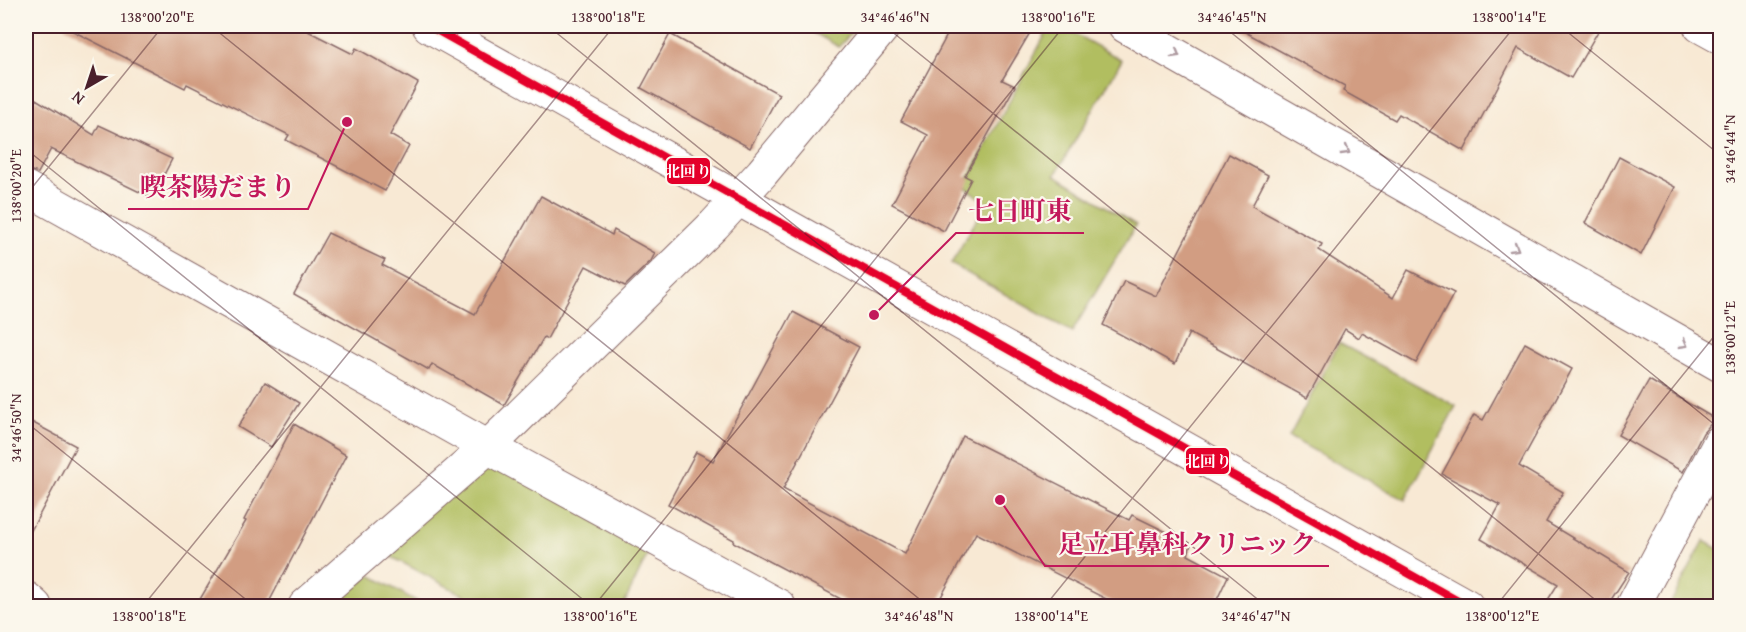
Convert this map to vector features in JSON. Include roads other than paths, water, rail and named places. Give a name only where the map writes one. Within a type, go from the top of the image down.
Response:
[{"type":"street","points":[[429,26],[1467,606]]},
{"type":"street","points":[[305,606],[488,447],[738,199],[884,26]]},
{"type":"street","points":[[1125,26],[1720,365]]},
{"type":"street","points":[[1700,26],[1720,37]]},
{"type":"street","points":[[26,188],[488,447],[779,606]]},
{"type":"street","points":[[1633,606],[1720,442]]},
{"type":"street","points":[[26,598],[35,606]]},
{"type":"place","name":"喫茶陽だまり","points":[[347,122]]},
{"type":"place","name":"七日町東","points":[[874,315]]},
{"type":"place","name":"足立耳鼻科クリニック","points":[[1000,500]]}]
